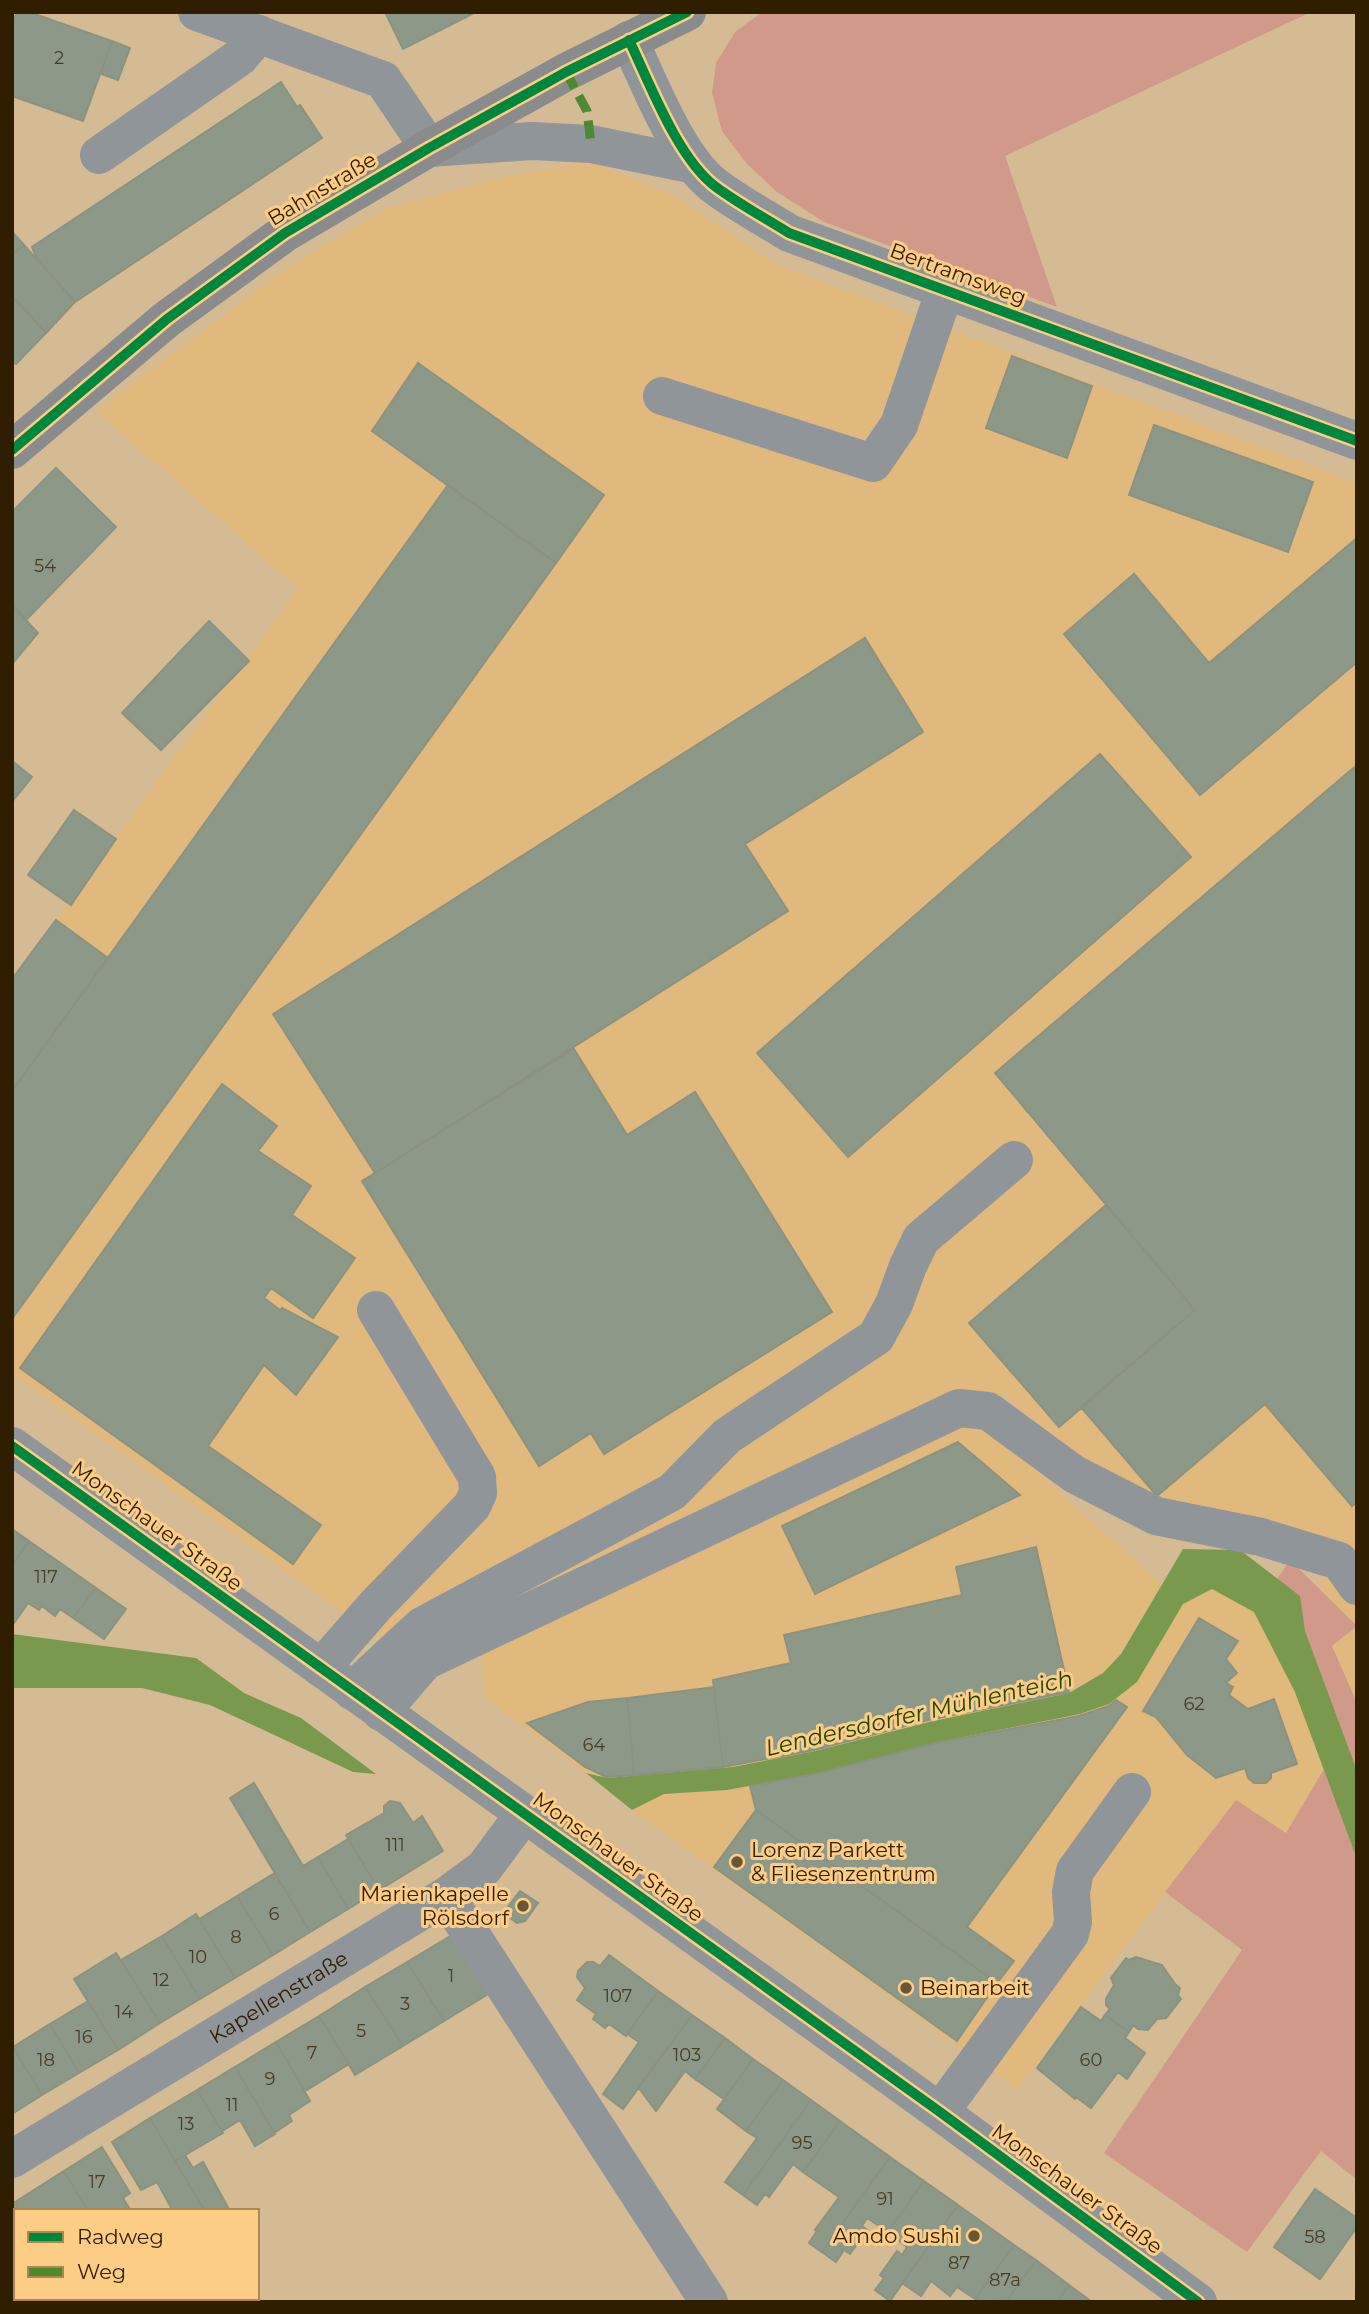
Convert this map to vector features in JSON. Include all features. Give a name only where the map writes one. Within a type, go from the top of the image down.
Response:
[{"type":"main road","name":"Bahnstraße","points":[[12,450],[167,319],[274,240],[429,148],[654,23]]},
{"type":"street","points":[[197,12],[383,79],[429,148],[532,141],[591,144],[694,165]]},
{"type":"street","name":"Bertramsweg","points":[[654,23],[668,122],[694,165],[715,187],[789,233],[1357,441]]},
{"type":"street","points":[[99,155],[240,57],[259,34]]},
{"type":"street","points":[[662,396],[873,463],[899,425],[945,290]]},
{"type":"street","points":[[367,1701],[422,1626],[672,1492],[727,1436],[876,1337],[921,1239],[1014,1160]]},
{"type":"street","points":[[321,1668],[376,1605],[472,1506],[478,1493],[477,1477],[376,1310]]},
{"type":"street","points":[[367,1701],[425,1661],[959,1408],[988,1411],[1074,1474],[1156,1516],[1261,1537],[1351,1564]]},
{"type":"street","name":"Monschauer Straße","points":[[12,1446],[940,2112],[1198,2302]]},
{"type":"street","points":[[940,2112],[1070,1934],[1073,1922],[1071,1892],[1075,1871],[1132,1792]]},
{"type":"street","name":"Kapellenstraße","points":[[12,2159],[446,1896],[484,1868],[524,1814]]},
{"type":"street","points":[[446,1896],[709,2302]]},
{"type":"shaded area","points":[[762,12],[1311,12],[1005,156],[1057,307],[824,222],[777,192],[746,163],[722,131],[712,93],[716,63],[735,32]]},
{"type":"shaded area","points":[[592,162],[673,195],[778,265],[1357,483],[1357,1626],[1321,1590],[1321,1539],[1156,1501],[1082,1457],[1004,1396],[954,1391],[397,1652],[12,1374],[12,980],[298,588],[96,411],[282,271],[387,208],[512,175]]},
{"type":"shaded area","points":[[964,1421],[985,1425],[1161,1584],[1120,1654],[1103,1673],[1069,1693],[733,1767],[606,1778],[586,1773],[485,1698],[482,1654]]},
{"type":"shaded area","points":[[1183,1549],[1240,1550],[1300,1596],[1305,1631],[1357,1771],[1357,1859],[1295,1692],[1254,1612],[1212,1589],[1183,1604],[1137,1682],[1109,1704],[1080,1714],[933,1743],[820,1773],[727,1790],[664,1794],[632,1810],[586,1773],[607,1778],[733,1767],[1069,1693],[1103,1673],[1121,1654]]},
{"type":"shaded area","points":[[1290,1560],[1357,1626],[1332,1646],[1357,1703],[1357,2180],[1321,2151],[1247,2252],[1104,2153],[1242,1950],[1165,1892],[1236,1800],[1286,1833],[1324,1769],[1295,1692],[1254,1612]]},
{"type":"shaded area","points":[[1212,1589],[1254,1612],[1295,1692],[1324,1769],[1286,1834],[1236,1800],[1017,2089],[632,1810],[664,1794],[727,1790],[820,1773],[933,1743],[1080,1714],[1109,1704],[1137,1682],[1183,1604]]},
{"type":"shaded area","points":[[1357,1628],[1357,1703],[1332,1645]]},
{"type":"shaded area","points":[[12,1634],[196,1658],[244,1693],[301,1718],[376,1774],[353,1772],[210,1705],[142,1688],[12,1688]]},
{"type":"building","points":[[17,12],[29,12],[112,41],[83,121],[12,96],[12,25]]},
{"type":"building","points":[[385,12],[476,12],[403,49]]},
{"type":"building","points":[[112,41],[130,48],[118,80],[101,74]]},
{"type":"building","points":[[281,82],[322,138],[75,302],[37,259],[32,247]]},
{"type":"building","points":[[12,235],[24,245],[12,255]]},
{"type":"building","points":[[24,245],[75,302],[46,333],[12,296],[12,255]]},
{"type":"building","points":[[12,296],[46,333],[16,364],[12,361]]},
{"type":"building","points":[[1012,356],[1092,386],[1067,458],[986,428]]},
{"type":"building","points":[[418,363],[604,495],[556,563],[372,431]]},
{"type":"building","points":[[1154,425],[1313,482],[1288,552],[1129,495]]},
{"type":"building","points":[[56,468],[116,527],[27,619],[12,605],[12,512]]},
{"type":"building","points":[[448,485],[556,563],[12,1319],[12,1091]]},
{"type":"building","points":[[1357,538],[1357,662],[1200,795],[1064,634],[1134,574],[1209,663]]},
{"type":"building","points":[[12,605],[38,633],[12,664]]},
{"type":"building","points":[[209,621],[249,661],[161,750],[122,713]]},
{"type":"building","points":[[865,638],[923,732],[745,844],[788,911],[375,1173],[273,1014]]},
{"type":"building","points":[[1100,754],[1191,857],[848,1157],[757,1053]]},
{"type":"building","points":[[12,761],[32,777],[12,802]]},
{"type":"building","points":[[1357,765],[1357,1502],[1352,1506],[1265,1404],[1157,1496],[1081,1407],[1195,1310],[995,1073]]},
{"type":"building","points":[[74,810],[116,839],[71,905],[28,875]]},
{"type":"building","points":[[56,920],[108,958],[12,1091],[12,979]]},
{"type":"building","points":[[574,1049],[627,1135],[695,1092],[832,1312],[604,1454],[591,1433],[539,1466],[362,1181]]},
{"type":"building","points":[[222,1084],[277,1126],[258,1151],[311,1186],[292,1215],[355,1258],[313,1318],[271,1288],[264,1298],[280,1310],[282,1308],[338,1337],[296,1395],[264,1365],[208,1446],[321,1525],[293,1564],[20,1368]]},
{"type":"building","points":[[1106,1205],[1195,1310],[1059,1427],[969,1323]]},
{"type":"building","points":[[958,1442],[1020,1495],[815,1594],[782,1526]]},
{"type":"building","points":[[12,1529],[29,1541],[12,1565]]},
{"type":"building","points":[[29,1541],[96,1588],[73,1618],[60,1609],[55,1616],[42,1606],[39,1610],[28,1603],[12,1626],[12,1565]]},
{"type":"building","points":[[1036,1547],[1069,1692],[928,1720],[814,1750],[723,1767],[713,1680],[791,1663],[784,1635],[962,1595],[956,1567]]},
{"type":"building","points":[[96,1588],[126,1609],[104,1639],[73,1618]]},
{"type":"building","points":[[1199,1618],[1238,1641],[1226,1659],[1237,1673],[1226,1683],[1233,1687],[1229,1695],[1248,1709],[1274,1699],[1297,1764],[1271,1773],[1271,1778],[1266,1783],[1254,1783],[1248,1778],[1245,1768],[1216,1778],[1187,1755],[1156,1717],[1143,1711]]},
{"type":"building","points":[[714,1687],[723,1767],[634,1775],[627,1698]]},
{"type":"building","points":[[627,1698],[634,1775],[606,1777],[585,1767],[527,1723],[588,1702]]},
{"type":"building","points":[[1116,1700],[1127,1707],[967,1927],[1014,1961],[997,1983],[756,1810],[750,1786],[820,1773],[936,1743],[1079,1716],[1109,1706]]},
{"type":"building","points":[[254,1783],[303,1866],[318,1857],[348,1909],[310,1932],[230,1798]]},
{"type":"building","points":[[390,1801],[400,1803],[413,1823],[422,1816],[443,1851],[379,1890],[346,1835],[384,1813],[384,1806]]},
{"type":"building","points":[[756,1810],[997,1983],[957,2041],[714,1867]]},
{"type":"building","points":[[348,1839],[379,1890],[348,1909],[318,1857]]},
{"type":"building","points":[[275,1873],[310,1932],[273,1955],[237,1896]]},
{"type":"building","name":"Marienkapelle Rölsdorf","points":[[520,1891],[538,1903],[525,1921],[517,1923],[509,1917],[507,1908]]},
{"type":"building","points":[[237,1896],[273,1955],[235,1978],[199,1919]]},
{"type":"building","points":[[196,1914],[235,1978],[200,1999],[162,1936]]},
{"type":"building","points":[[457,1932],[495,1990],[444,2021],[407,1962]]},
{"type":"building","points":[[162,1936],[200,1999],[160,2023],[121,1960]]},
{"type":"building","points":[[116,1953],[160,2023],[118,2050],[74,1979]]},
{"type":"building","points":[[609,1955],[658,1991],[626,2036],[609,2024],[605,2028],[593,2019],[596,2014],[577,2000],[585,1988],[577,1977],[578,1971],[587,1962],[600,1966]]},
{"type":"building","points":[[1136,1957],[1162,1965],[1180,1988],[1178,1995],[1181,1999],[1166,2018],[1157,2019],[1148,2030],[1138,2029],[1133,2025],[1129,2032],[1105,2015],[1110,2009],[1106,2005],[1106,1999],[1114,1985],[1111,1978],[1126,1958],[1129,1960]]},
{"type":"building","points":[[407,1962],[444,2021],[403,2046],[365,1987]]},
{"type":"building","points":[[365,1987],[403,2046],[355,2075],[319,2016]]},
{"type":"building","points":[[658,1991],[692,2015],[623,2109],[603,2094],[639,2042],[627,2034]]},
{"type":"building","points":[[88,2001],[118,2050],[79,2073],[50,2024]]},
{"type":"building","points":[[1081,2007],[1101,2021],[1105,2015],[1129,2032],[1125,2038],[1145,2053],[1127,2079],[1118,2072],[1091,2108],[1076,2097],[1075,2099],[1037,2068]]},
{"type":"building","points":[[692,2015],[725,2038],[695,2079],[685,2071],[656,2111],[638,2087]]},
{"type":"building","points":[[319,2016],[349,2064],[305,2091],[276,2042]]},
{"type":"building","points":[[50,2024],[79,2073],[42,2095],[13,2047]]},
{"type":"building","points":[[725,2038],[753,2059],[724,2099],[695,2079]]},
{"type":"building","points":[[276,2042],[310,2101],[289,2115],[292,2121],[274,2133],[235,2067]]},
{"type":"building","points":[[12,2046],[42,2095],[12,2114]]},
{"type":"building","points":[[753,2059],[783,2080],[746,2131],[717,2109]]},
{"type":"building","points":[[235,2067],[275,2134],[255,2146],[240,2120],[222,2131],[197,2090]]},
{"type":"building","points":[[783,2080],[811,2100],[743,2195],[725,2182],[757,2138],[746,2131]]},
{"type":"building","points":[[197,2090],[223,2133],[175,2161],[150,2118]]},
{"type":"building","points":[[811,2100],[840,2121],[803,2172],[793,2164],[769,2197],[765,2194],[757,2205],[743,2195]]},
{"type":"building","points":[[150,2118],[204,2209],[172,2209],[157,2182],[141,2190],[112,2142]]},
{"type":"building","points":[[840,2121],[890,2157],[822,2252],[809,2243],[839,2197],[803,2172]]},
{"type":"building","points":[[102,2147],[130,2193],[123,2198],[130,2209],[87,2209],[64,2171]]},
{"type":"building","points":[[185,2155],[193,2168],[203,2162],[229,2209],[204,2209],[175,2161]]},
{"type":"building","points":[[890,2157],[924,2181],[888,2232],[867,2218],[862,2226],[867,2230],[850,2254],[844,2250],[836,2262],[822,2252]]},
{"type":"building","points":[[64,2171],[87,2209],[19,2209],[15,2202]]},
{"type":"building","points":[[924,2181],[958,2205],[890,2301],[875,2290],[884,2278],[880,2275],[897,2251],[902,2255],[907,2247],[888,2232]]},
{"type":"building","points":[[1315,2189],[1357,2218],[1357,2227],[1320,2279],[1274,2247]]},
{"type":"building","points":[[15,2202],[19,2209],[14,2209],[12,2266],[12,2203]]},
{"type":"building","points":[[958,2205],[1014,2245],[975,2299],[957,2287],[950,2296],[931,2281],[921,2296],[902,2283]]},
{"type":"building","points":[[1014,2245],[1036,2260],[1006,2302],[978,2302],[975,2299]]},
{"type":"building","points":[[1036,2260],[1069,2285],[1057,2302],[1006,2302]]},
{"type":"building","points":[[1069,2285],[1092,2302],[1057,2302]]},
{"type":"marked path","points":[[566,72],[587,111],[591,144]]},
{"type":"cycle path","points":[[12,450],[167,319],[285,233],[429,148],[566,72],[687,12]]},
{"type":"cycle path","points":[[629,40],[666,120],[702,174],[716,187],[789,233],[1357,441]]},
{"type":"cycle path","points":[[12,1446],[940,2112],[1198,2302]]},
{"type":"place","name":"Lorenz Parkett & Fliesenzentrum","points":[[737,1862]]},
{"type":"place","name":"Marienkapelle Rölsdorf","points":[[523,1906]]},
{"type":"place","name":"Beinarbeit","points":[[906,1988]]},
{"type":"place","name":"Amdo Sushi","points":[[974,2236]]},
{"type":"water label","name":"Lendersdorfer Mühlenteich","points":[[919,1713]]}]
